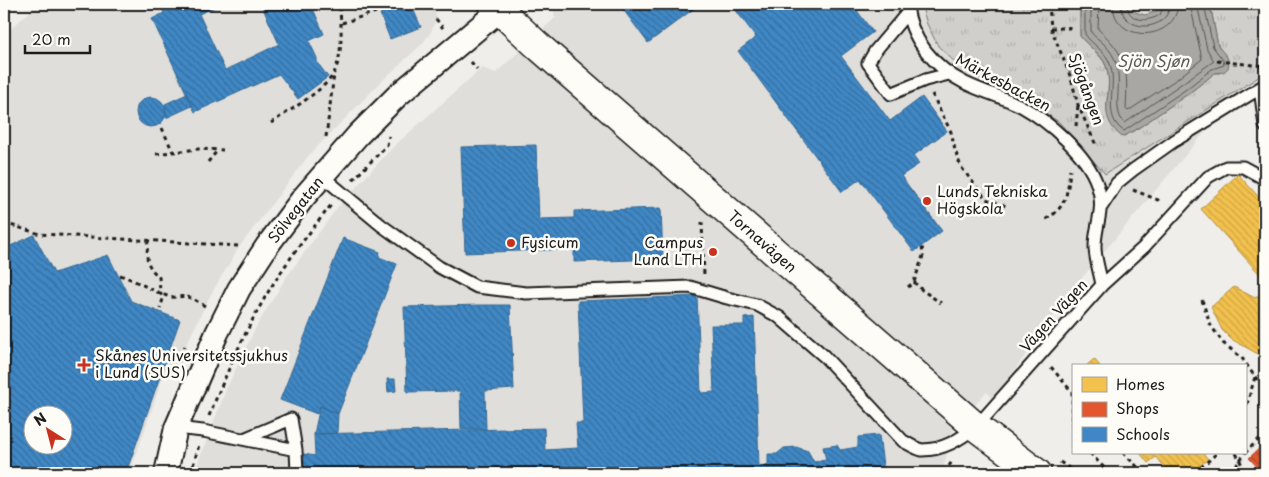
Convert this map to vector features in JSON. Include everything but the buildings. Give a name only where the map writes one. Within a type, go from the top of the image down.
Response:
[{"type":"main road","name":"Tornavägen","points":[[500,6],[545,53],[976,427],[1037,473]]},
{"type":"street","name":"Sölvegatan","points":[[166,473],[176,428],[217,333],[239,289],[267,246],[303,198],[358,135],[398,94],[500,6]]},
{"type":"lane","name":"Märkesbacken","points":[[907,8],[919,41],[932,58],[949,74],[966,84],[1020,106],[1044,120],[1065,139],[1081,158],[1097,183]]},
{"type":"lane","points":[[907,8],[875,50],[868,63],[891,94],[925,80],[949,74]]},
{"type":"lane","name":"Vägen Vägen","points":[[322,176],[381,225],[439,267],[478,287],[526,293],[690,287],[757,305],[779,317],[824,356],[904,441],[920,450],[951,444],[976,427],[1102,285],[1095,247],[1102,206],[1116,182],[1174,141],[1263,86]]},
{"type":"lane","points":[[1263,86],[1265,126]]},
{"type":"lane","points":[[1102,285],[1144,248],[1172,214],[1208,177],[1226,167],[1243,167],[1265,179]]},
{"type":"lane","name":"Vägen Vägen","points":[[1097,183],[1102,206]]},
{"type":"lane","points":[[244,439],[292,419],[297,473]]},
{"type":"lane","points":[[176,428],[203,431],[296,450]]},
{"type":"path","points":[[326,138],[342,23],[339,4]]},
{"type":"path","name":"Sjögången","points":[[1049,4],[1051,28],[1071,78],[1078,105],[1094,143],[1097,183]]},
{"type":"path","points":[[342,23],[376,12]]},
{"type":"path","points":[[1051,28],[1069,28],[1069,22]]},
{"type":"path","points":[[1265,46],[1265,54]]},
{"type":"path","points":[[1217,61],[1263,66]]},
{"type":"path","points":[[271,123],[318,90],[334,73]]},
{"type":"path","points":[[925,80],[951,132],[961,166],[986,199],[1006,206]]},
{"type":"path","points":[[162,128],[173,152]]},
{"type":"path","points":[[191,473],[203,431],[231,362],[267,294],[303,240],[342,191],[387,145]]},
{"type":"path","points":[[156,154],[198,149],[223,150]]},
{"type":"path","points":[[208,162],[217,150]]},
{"type":"path","points":[[1046,219],[1056,214],[1068,189],[1070,169],[1081,158]]},
{"type":"path","points":[[1116,182],[1158,200],[1172,214]]},
{"type":"path","points":[[702,219],[705,291]]},
{"type":"path","points":[[4,223],[40,234],[240,246]]},
{"type":"path","points":[[148,240],[146,261],[159,277],[160,292],[163,299],[160,309]]},
{"type":"path","points":[[908,287],[914,282],[923,256],[924,250],[922,246]]},
{"type":"path","points":[[120,275],[168,297],[186,296],[205,306]]},
{"type":"path","points":[[914,282],[941,303]]},
{"type":"path","points":[[1202,300],[1210,324],[1223,343],[1242,358],[1255,377],[1265,385]]},
{"type":"path","points":[[1040,354],[1072,392]]},
{"type":"path","points":[[1246,408],[1255,377]]},
{"type":"path","points":[[1246,452],[1265,432]]},
{"type":"path","points":[[1091,454],[1110,473]]},
{"type":"path","points":[[1124,454],[1144,473]]},
{"type":"path","points":[[1195,473],[1216,454]]},
{"type":"path","points":[[1236,454],[1246,473]]},
{"type":"path","points":[[1231,473],[1244,454]]},
{"type":"shaded area","points":[[38,4],[436,4],[436,19],[431,32],[421,45],[383,80],[309,155],[240,246],[211,294],[176,366],[164,374],[130,473],[4,473],[4,35]]},
{"type":"shaded area","name":"Campus Lund LTH","points":[[554,4],[1265,4],[1265,79],[1231,101],[1060,304],[1052,319],[994,398],[986,392],[953,431],[942,473],[194,473],[227,387],[256,327],[285,279],[337,208],[394,146],[482,68],[496,73],[556,17],[554,15]]},
{"type":"green space","points":[[921,4],[1080,4],[1080,36],[1106,66],[1109,120],[1122,136],[1134,131],[1215,73],[1220,73],[1229,63],[1218,46],[1212,14],[1208,4],[1265,4],[1265,73],[1105,174],[1059,122],[1020,97],[979,78],[959,66],[938,46],[927,24]]},
{"type":"water","name":"Sjön Sjøn","points":[[1080,4],[1132,4],[1135,12],[1145,15],[1157,11],[1159,4],[1208,4],[1212,14],[1218,46],[1227,57],[1228,68],[1224,72],[1215,73],[1188,94],[1134,131],[1122,137],[1113,128],[1107,112],[1109,86],[1106,66],[1080,36]]},
{"type":"place","name":"Lunds Tekniska Högskola","points":[[927,201]]},
{"type":"place","name":"Fysicum","points":[[511,243]]},
{"type":"place","name":"Campus Lund LTH","points":[[713,252]]},
{"type":"place","name":"Skånes Universitetssjukhus i Lund (SUS)","points":[[84,365]]}]
